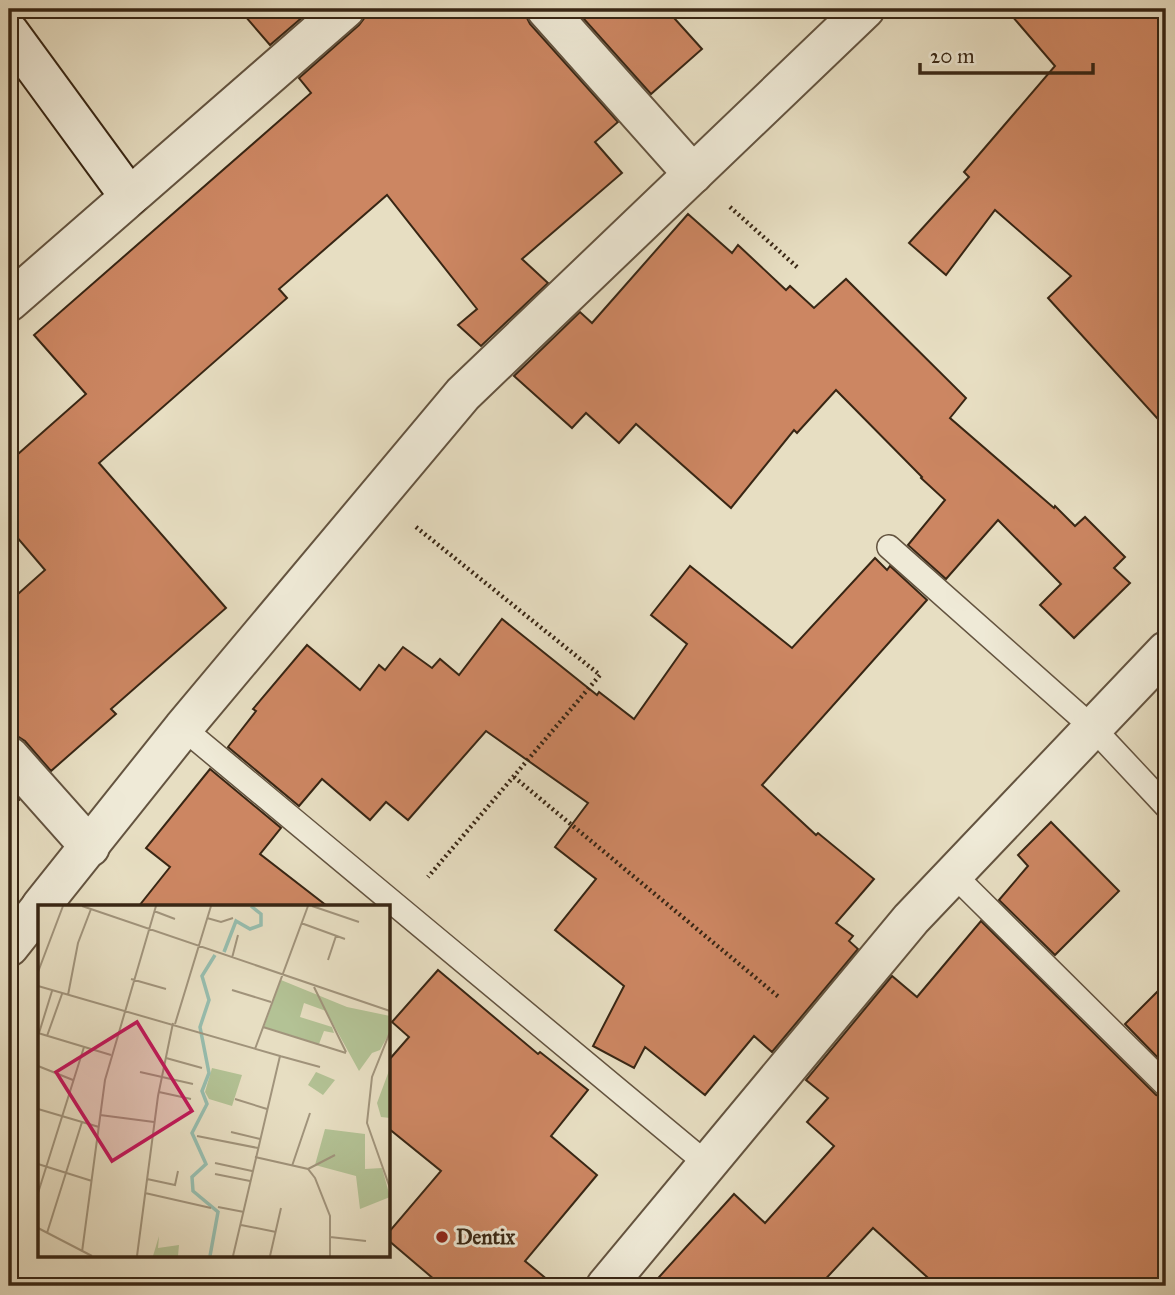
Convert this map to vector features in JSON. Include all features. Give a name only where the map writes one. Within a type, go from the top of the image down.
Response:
[{"type":"street","points":[[9,302],[345,9]]},
{"type":"street","points":[[546,9],[693,174]]},
{"type":"street","points":[[43,905],[183,728],[463,394],[865,9]]},
{"type":"street","points":[[9,32],[130,196]]},
{"type":"street","points":[[606,1286],[911,919],[1166,651]]},
{"type":"street","points":[[9,756],[90,847]]},
{"type":"street","points":[[9,947],[38,911]]},
{"type":"lane","points":[[889,547],[1093,728],[1166,806]]},
{"type":"lane","points":[[183,728],[707,1164]]},
{"type":"lane","points":[[954,875],[1166,1085]]},
{"type":"path","points":[[693,174],[797,267]]},
{"type":"path","points":[[377,496],[600,675],[401,909]]},
{"type":"path","points":[[514,777],[819,1030]]},
{"type":"building","points":[[239,9],[312,9],[270,45]]},
{"type":"building","points":[[366,9],[525,9],[530,24],[618,122],[595,142],[622,173],[522,259],[548,283],[481,346],[458,325],[477,309],[387,195],[279,289],[287,298],[99,463],[226,608],[111,709],[116,714],[51,771],[25,741],[9,735],[9,602],[45,570],[9,528],[9,462],[86,394],[34,335],[311,93],[299,78],[359,25],[365,17]]},
{"type":"building","points":[[575,9],[666,9],[702,49],[651,94]]},
{"type":"building","points":[[1006,9],[1166,9],[1166,428],[1048,298],[1071,276],[995,210],[946,275],[909,243],[969,177],[964,172],[1055,66]]},
{"type":"building","points":[[688,214],[732,253],[738,245],[786,290],[790,286],[814,308],[846,279],[966,398],[950,418],[1075,526],[1085,517],[1125,557],[1114,568],[1130,583],[1074,638],[1040,605],[1061,584],[998,520],[946,579],[908,545],[945,500],[836,390],[797,433],[794,430],[731,508],[636,424],[619,443],[586,413],[572,428],[514,376],[580,312],[592,323]]},
{"type":"building","points":[[875,558],[887,570],[890,566],[927,600],[762,785],[816,835],[818,833],[874,879],[836,923],[853,936],[849,941],[858,949],[772,1052],[754,1036],[705,1095],[645,1047],[634,1068],[593,1046],[624,986],[555,930],[596,879],[555,847],[588,803],[486,731],[408,820],[386,802],[370,820],[322,779],[299,806],[228,747],[256,711],[253,709],[307,645],[360,690],[379,665],[385,670],[403,647],[432,668],[440,659],[459,675],[502,619],[597,695],[599,692],[634,719],[687,644],[651,615],[690,566],[792,648]]},
{"type":"building","points":[[210,769],[281,828],[260,854],[326,905],[140,905],[170,867],[146,848]]},
{"type":"building","points":[[9,789],[19,800],[9,809]]},
{"type":"building","points":[[1051,822],[1119,891],[1055,955],[999,900],[1028,866],[1018,855]]},
{"type":"building","points":[[981,921],[1156,1095],[1166,1099],[1166,1286],[937,1286],[873,1228],[819,1286],[651,1286],[734,1194],[765,1223],[834,1146],[807,1122],[828,1098],[806,1080],[892,976],[917,997]]},
{"type":"building","points":[[438,970],[538,1054],[540,1052],[588,1090],[551,1136],[597,1175],[525,1261],[555,1286],[442,1286],[390,1242],[390,1231],[441,1171],[390,1130],[390,1059],[409,1037],[392,1022]]},
{"type":"building","points":[[1166,983],[1166,1066],[1125,1024]]},
{"type":"place","name":"Dentix","points":[[442,1237]]}]
